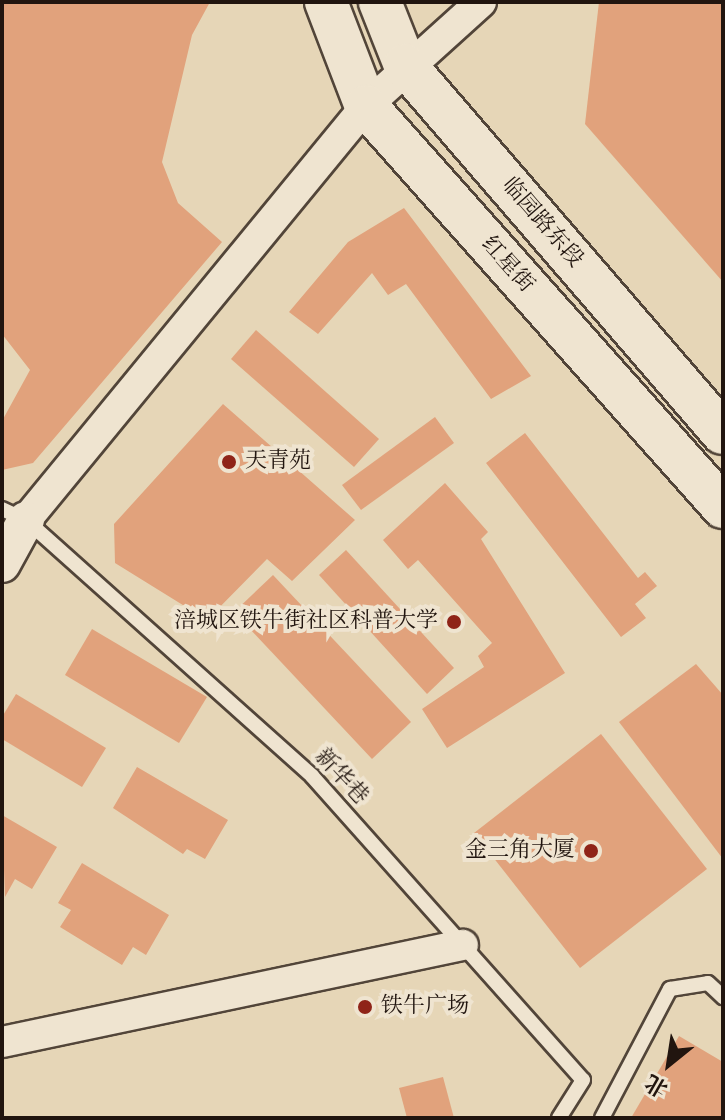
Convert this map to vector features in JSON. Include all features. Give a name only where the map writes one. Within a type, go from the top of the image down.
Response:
[{"type":"main road","name":"红星街","points":[[326,2],[366,106],[723,507]]},
{"type":"main road","name":"临园路东段","points":[[380,2],[405,65],[723,433]]},
{"type":"street","points":[[2,564],[14,515],[366,106],[405,65],[481,2]]},
{"type":"street","points":[[2,1042],[463,945]]},
{"type":"lane","name":"新华巷","points":[[14,515],[312,776],[583,1080],[559,1118]]},
{"type":"lane","points":[[602,1118],[670,989],[708,983],[723,997]]},
{"type":"building","points":[[2,2],[210,2],[192,35],[162,162],[178,203],[222,242],[33,463],[2,470],[2,421],[30,370],[2,334]]},
{"type":"building","points":[[599,2],[723,2],[723,282],[585,124]]},
{"type":"building","points":[[404,208],[531,376],[491,399],[406,284],[388,295],[372,273],[318,334],[289,312],[348,242]]},
{"type":"building","points":[[256,330],[379,439],[354,467],[231,359]]},
{"type":"building","name":"天青苑","points":[[223,404],[355,520],[292,581],[267,559],[207,620],[115,563],[114,524]]},
{"type":"building","points":[[435,417],[454,443],[361,510],[342,485]]},
{"type":"building","points":[[525,433],[638,578],[645,572],[657,586],[635,604],[646,618],[621,637],[486,463]]},
{"type":"building","points":[[445,483],[488,532],[481,539],[565,673],[447,748],[422,709],[484,667],[478,656],[492,643],[418,560],[408,569],[383,540]]},
{"type":"building","points":[[346,550],[454,668],[427,694],[319,575]]},
{"type":"building","points":[[273,575],[411,722],[372,759],[234,612]]},
{"type":"building","points":[[92,629],[207,697],[179,743],[65,675]]},
{"type":"building","points":[[696,664],[723,695],[723,859],[619,722]]},
{"type":"building","points":[[16,694],[106,748],[82,787],[2,739],[2,717]]},
{"type":"building","name":"金三角大厦","points":[[601,734],[707,869],[580,968],[474,833]]},
{"type":"building","points":[[137,767],[228,820],[205,859],[187,849],[183,854],[113,808]]},
{"type":"building","points":[[2,815],[57,847],[32,889],[15,879],[5,897]]},
{"type":"building","points":[[82,863],[169,915],[146,955],[133,947],[122,965],[60,927],[71,910],[58,903]]},
{"type":"building","points":[[679,1036],[723,1062],[723,1118],[631,1118]]},
{"type":"building","points":[[443,1077],[454,1118],[407,1118],[399,1088]]},
{"type":"place","name":"天青苑","points":[[229,462]]},
{"type":"place","name":"涪城区铁牛街社区科普大学","points":[[454,622]]},
{"type":"place","name":"金三角大厦","points":[[591,851]]},
{"type":"place","name":"铁牛广场","points":[[365,1007]]}]
